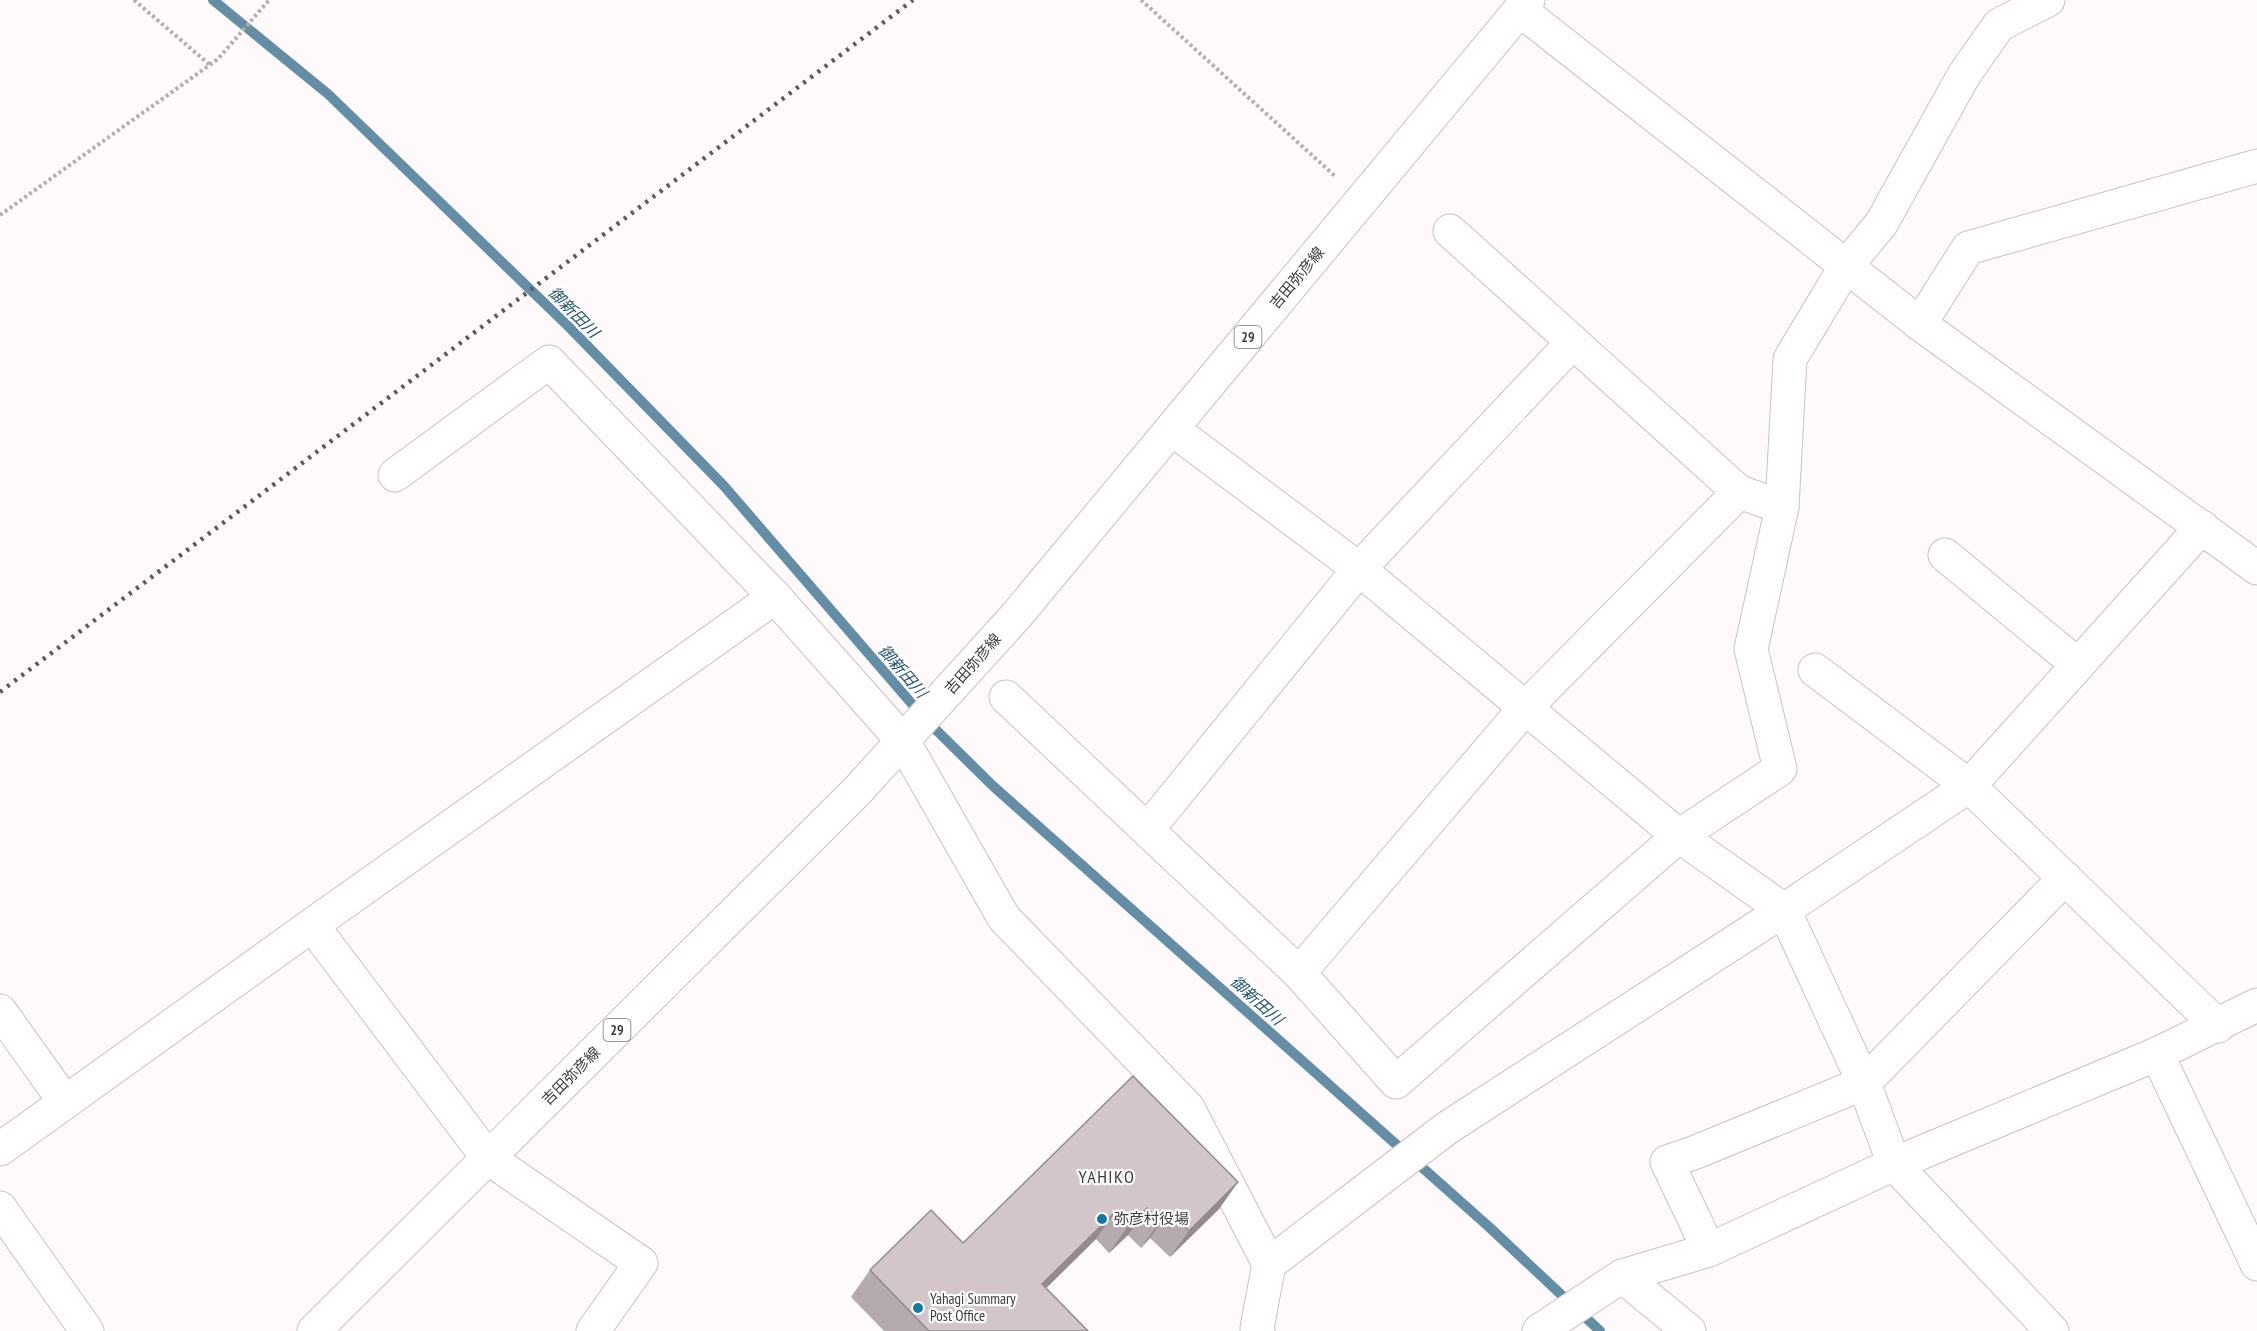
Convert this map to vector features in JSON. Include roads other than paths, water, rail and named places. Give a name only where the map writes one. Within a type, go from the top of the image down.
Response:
[{"type":"street","points":[[1006,697],[1299,973],[1396,1082],[1679,836],[1780,769],[1751,649],[1782,507],[1790,359],[1846,266],[1881,224],[1964,75],[1999,25],[2048,0]]},
{"type":"street","points":[[1524,5],[1920,324],[2257,568]]},
{"type":"street","name":"吉田弥彦線","points":[[314,1331],[834,815],[910,734],[1016,616],[1524,5]]},
{"type":"street","points":[[1920,324],[1968,248],[2257,166]]},
{"type":"street","points":[[1450,231],[1739,492],[1782,507]]},
{"type":"street","points":[[1148,829],[1359,569],[1573,342]]},
{"type":"street","points":[[395,475],[549,362],[910,734],[1004,918],[1188,1107],[1269,1264],[1258,1331]]},
{"type":"street","points":[[1172,429],[1359,569],[1679,836],[1784,910],[1864,1083],[1894,1164],[2052,1331]]},
{"type":"street","points":[[1299,973],[1525,708],[1739,492]]},
{"type":"street","points":[[1269,1264],[1447,1128],[1784,910],[1970,786],[2202,527]]},
{"type":"street","points":[[1945,555],[2078,665]]},
{"type":"street","points":[[0,1149],[775,597]]},
{"type":"street","points":[[1815,670],[1970,786],[2218,1026]]},
{"type":"street","points":[[1709,1250],[1667,1162],[1864,1083],[2065,878]]},
{"type":"street","points":[[312,925],[488,1158],[641,1263],[593,1331]]},
{"type":"street","points":[[1539,1331],[1622,1276],[1709,1250],[1894,1164],[2157,1054],[2257,1005]]},
{"type":"street","points":[[0,1011],[65,1102]]},
{"type":"street","points":[[2157,1054],[2257,1264]]},
{"type":"street","points":[[0,1208],[87,1331]]},
{"type":"street","points":[[1622,1276],[1689,1331]]},
{"type":"waterway","name":"御新田川","points":[[213,0],[328,94],[569,327],[724,486],[925,719],[993,786],[1488,1226],[1600,1331]]},
{"type":"railway","points":[[0,692],[913,0]]},
{"type":"place","name":"弥彦村役場","points":[[1102,1219]]},
{"type":"place","name":"Yahagi Summary Post Office","points":[[918,1308]]},
{"type":"district","name":"YAHIKO","points":[[1107,1177]]}]
